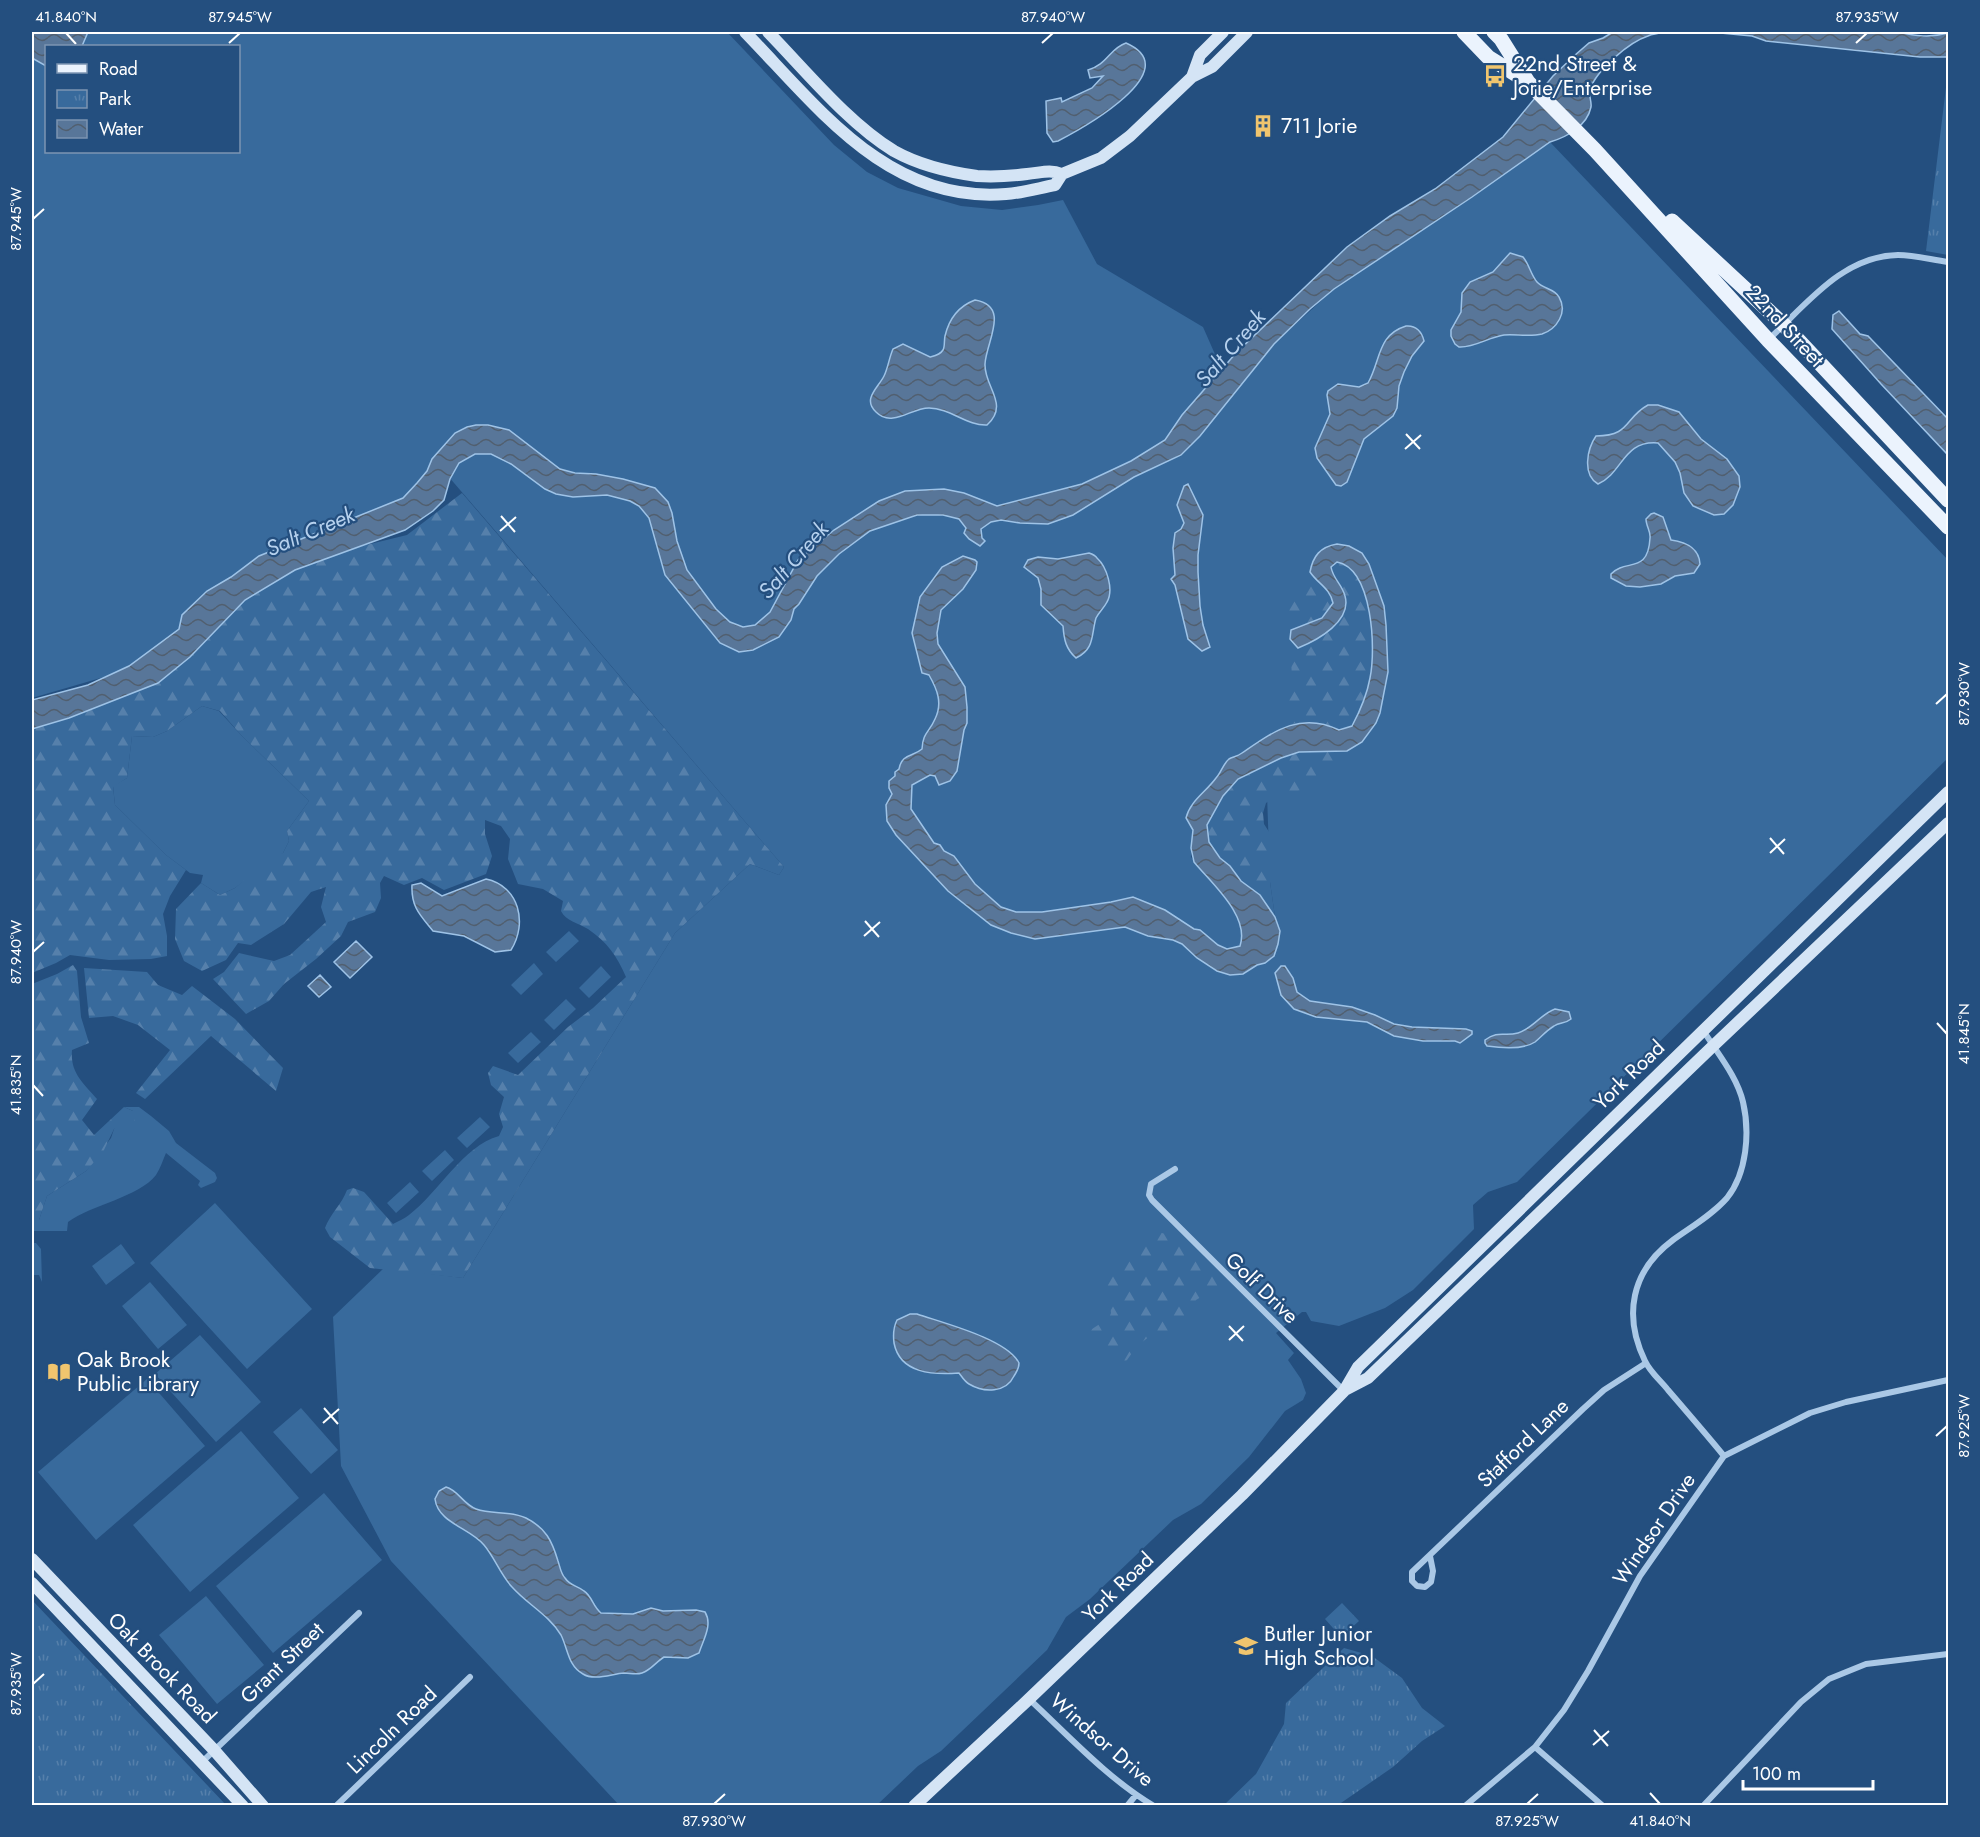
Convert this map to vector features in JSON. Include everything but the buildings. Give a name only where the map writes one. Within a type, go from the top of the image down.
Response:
[{"type":"main road","points":[[745,32],[841,132],[872,156],[912,179],[945,190],[977,194],[1005,194],[1055,185],[1062,174],[1101,158],[1130,136],[1192,77],[1212,67],[1247,32]]},
{"type":"main road","points":[[768,32],[848,115],[894,151],[948,172],[980,176],[1019,175],[1052,170],[1062,174]]},
{"type":"main road","points":[[1192,77],[1200,55],[1223,32]]},
{"type":"main road","name":"22nd Street","points":[[1464,32],[1488,57],[1528,82]]},
{"type":"main road","name":"22nd Street","points":[[1494,32],[1528,82],[1595,150],[1768,340],[1948,527]]},
{"type":"main road","name":"22nd Street","points":[[1595,150],[1784,325],[1948,500]]},
{"type":"main road","name":"York Road","points":[[914,1806],[1242,1495],[1344,1391],[1358,1367],[1948,792]]},
{"type":"main road","name":"York Road","points":[[1344,1391],[1368,1377],[1948,823]]},
{"type":"main road","name":"Oak Brook Road","points":[[32,1559],[214,1750],[263,1806]]},
{"type":"main road","name":"Oak Brook Road","points":[[32,1583],[243,1806]]},
{"type":"street","points":[[1768,340],[1837,276],[1867,261],[1898,255],[1948,262]]},
{"type":"street","points":[[1703,1030],[1732,1075],[1743,1103],[1746,1146],[1743,1164],[1737,1182],[1720,1205],[1662,1248],[1642,1274],[1636,1290],[1633,1310],[1634,1328],[1646,1363],[1724,1456]]},
{"type":"street","name":"Golf Drive","points":[[1175,1169],[1151,1184],[1149,1195],[1158,1208],[1344,1391]]},
{"type":"street","name":"Stafford Lane","points":[[1430,1556],[1433,1571],[1431,1582],[1425,1587],[1417,1586],[1412,1581],[1412,1572],[1583,1409],[1605,1390],[1646,1363]]},
{"type":"street","name":"Windsor Drive","points":[[1465,1806],[1535,1747],[1580,1685],[1640,1576],[1724,1456],[1810,1413],[1846,1402],[1948,1380]]},
{"type":"street","name":"Grant Street","points":[[202,1762],[359,1613]]},
{"type":"street","points":[[1703,1806],[1801,1702],[1829,1679],[1866,1664],[1948,1654]]},
{"type":"street","name":"Lincoln Road","points":[[336,1806],[470,1677]]},
{"type":"street","name":"Windsor Drive","points":[[1029,1699],[1136,1795],[1154,1806]]},
{"type":"street","points":[[1535,1747],[1603,1806]]},
{"type":"street","points":[[1127,1806],[1136,1795]]},
{"type":"green space","points":[[32,32],[727,32],[834,145],[867,172],[898,188],[961,206],[1002,210],[1063,200],[1097,264],[1203,327],[1233,395],[1274,344],[1334,289],[1550,142],[1948,560],[1948,758],[1517,1182],[1488,1192],[1473,1205],[1474,1229],[1413,1290],[1385,1308],[1339,1326],[1311,1321],[1306,1312],[1302,1312],[1276,1333],[1294,1353],[1288,1360],[1301,1379],[1306,1393],[1303,1400],[1285,1411],[1249,1457],[1201,1504],[1173,1520],[1090,1599],[1066,1617],[1047,1650],[941,1751],[918,1766],[877,1805],[619,1805],[391,1561],[341,1466],[333,1317],[384,1268],[463,1278],[675,933],[750,864],[779,875],[784,867],[436,462],[406,504],[177,635],[128,670],[32,698]],"holes":[[[1258,741],[1266,765],[1270,882],[1275,917],[1280,931],[1274,956],[1244,974],[1241,925],[1223,894],[1191,857],[1193,830],[1186,818],[1192,805],[1217,778],[1229,760]]]},
{"type":"green space","points":[[1948,71],[1948,255],[1926,251]]},
{"type":"green space","points":[[462,493],[784,867],[779,875],[750,864],[675,933],[463,1278],[370,1268],[330,1237],[325,1228],[347,1190],[353,1188],[364,1192],[393,1224],[420,1206],[474,1149],[499,1136],[503,1127],[499,1114],[504,1097],[491,1085],[488,1073],[493,1066],[518,1075],[568,1027],[593,1008],[626,977],[619,962],[601,939],[563,914],[561,911],[563,901],[543,889],[518,884],[508,859],[510,839],[501,826],[485,820],[485,834],[492,856],[486,874],[444,890],[422,878],[404,885],[384,876],[380,883],[381,898],[375,912],[348,922],[341,936],[316,959],[284,984],[269,1001],[246,1014],[213,979],[224,972],[239,953],[274,961],[290,955],[326,922],[321,907],[326,887],[311,892],[284,924],[251,945],[238,943],[226,960],[202,971],[184,961],[175,939],[176,909],[201,883],[220,895],[235,888],[274,855],[283,853],[289,841],[287,831],[309,801],[242,736],[220,711],[202,706],[167,731],[153,737],[132,736],[127,778],[113,787],[115,805],[166,855],[186,870],[170,896],[163,914],[167,936],[167,956],[151,959],[109,960],[70,955],[32,973],[32,729],[69,718],[158,683],[190,657],[245,600],[295,570],[362,546],[407,535]]},
{"type":"green space","points":[[1337,562],[1349,568],[1358,579],[1365,594],[1369,612],[1372,631],[1372,665],[1365,697],[1352,726],[1339,730],[1318,723],[1302,723],[1280,728],[1284,716],[1282,702],[1285,688],[1292,677],[1293,653],[1325,632],[1339,583],[1333,577],[1331,567]]},
{"type":"green space","points":[[1310,572],[1327,590],[1333,603],[1322,618],[1291,630],[1288,606],[1300,591]]},
{"type":"green space","points":[[202,706],[219,711],[309,801],[287,831],[289,841],[283,853],[235,888],[220,895],[201,883],[203,875],[190,873],[166,855],[115,805],[113,786],[127,778],[132,736],[153,737],[167,731]]},
{"type":"green space","points":[[1347,751],[1344,763],[1313,787],[1274,797],[1266,803],[1263,813],[1264,824],[1275,845],[1270,882],[1275,917],[1260,895],[1241,881],[1230,866],[1220,858],[1209,842],[1207,825],[1223,796],[1238,779],[1251,771],[1299,752]]},
{"type":"green space","points":[[569,931],[579,941],[556,962],[546,952]]},
{"type":"green space","points":[[534,963],[543,974],[521,995],[511,985]]},
{"type":"green space","points":[[73,965],[77,971],[81,1017],[89,1043],[72,1050],[73,1065],[82,1083],[97,1099],[82,1120],[94,1135],[124,1107],[133,1111],[135,1122],[114,1129],[103,1152],[86,1171],[47,1196],[39,1227],[32,1227],[32,984]]},
{"type":"green space","points":[[601,966],[611,977],[589,998],[579,988]]},
{"type":"green space","points":[[84,968],[147,972],[158,985],[182,995],[192,986],[235,1019],[283,1068],[276,1091],[211,1036],[145,1099],[136,1093],[170,1050],[138,1025],[113,1016],[89,1018]]},
{"type":"green space","points":[[566,999],[576,1009],[554,1030],[544,1020]]},
{"type":"green space","points":[[531,1032],[541,1042],[518,1063],[508,1053]]},
{"type":"green space","points":[[124,1107],[139,1107],[151,1116],[169,1131],[176,1143],[215,1173],[217,1178],[215,1182],[201,1188],[198,1185],[200,1181],[166,1153],[156,1175],[148,1183],[127,1195],[78,1216],[68,1222],[67,1231],[32,1231],[32,1227],[39,1227],[47,1196],[86,1171],[111,1138],[114,1129],[133,1111]]},
{"type":"green space","points":[[480,1117],[490,1127],[467,1148],[457,1138]]},
{"type":"green space","points":[[445,1150],[454,1160],[432,1181],[422,1171]]},
{"type":"green space","points":[[410,1182],[419,1192],[396,1213],[387,1203]]},
{"type":"green space","points":[[215,1203],[312,1309],[247,1369],[150,1263]]},
{"type":"green space","points":[[1153,1232],[1167,1234],[1177,1240],[1222,1280],[1222,1286],[1196,1300],[1188,1324],[1181,1334],[1169,1337],[1154,1333],[1137,1346],[1123,1364],[1120,1363],[1116,1349],[1112,1347],[1099,1351],[1093,1349],[1086,1346],[1084,1337],[1109,1318],[1111,1313],[1107,1287],[1113,1269],[1140,1241]]},
{"type":"green space","points":[[32,1243],[36,1243],[41,1249],[42,1282],[39,1275],[32,1275]]},
{"type":"green space","points":[[121,1244],[135,1263],[106,1285],[92,1266]]},
{"type":"green space","points":[[150,1282],[187,1325],[158,1349],[122,1306]]},
{"type":"green space","points":[[200,1335],[261,1402],[216,1442],[155,1374]]},
{"type":"green space","points":[[147,1379],[205,1446],[96,1540],[38,1472]]},
{"type":"green space","points":[[301,1408],[338,1450],[311,1474],[273,1432]]},
{"type":"green space","points":[[241,1431],[299,1498],[190,1592],[133,1525]]},
{"type":"green space","points":[[324,1493],[382,1560],[273,1653],[216,1586]]},
{"type":"green space","points":[[206,1596],[264,1665],[217,1704],[159,1635]]},
{"type":"green space","points":[[32,1600],[226,1805],[32,1805]]},
{"type":"green space","points":[[1342,1603],[1359,1621],[1341,1637],[1325,1619]]},
{"type":"green space","points":[[1344,1648],[1372,1656],[1402,1678],[1422,1708],[1445,1726],[1422,1741],[1393,1767],[1338,1805],[1224,1805],[1256,1774],[1284,1724],[1286,1703]]},
{"type":"water","points":[[32,32],[88,32],[82,45],[45,45],[45,65],[32,58]]},
{"type":"water","points":[[1613,32],[1671,32],[1653,34],[1640,39],[1606,65],[1590,89],[1589,114],[1575,130],[1550,142],[1334,289],[1310,309],[1274,344],[1200,436],[1181,455],[1134,477],[1073,515],[1048,524],[1001,520],[991,522],[981,529],[982,538],[985,541],[980,546],[964,533],[966,528],[959,519],[943,515],[917,515],[870,531],[839,554],[817,576],[794,609],[791,620],[779,637],[753,650],[739,652],[720,643],[665,575],[649,518],[639,506],[630,501],[607,495],[573,497],[556,494],[545,489],[511,464],[491,454],[475,454],[459,463],[450,479],[444,500],[433,511],[405,530],[295,570],[245,600],[190,657],[158,683],[69,718],[32,729],[32,700],[88,685],[129,666],[179,629],[182,615],[207,591],[259,556],[403,498],[427,471],[432,459],[455,433],[467,427],[488,425],[509,430],[560,469],[623,479],[655,488],[668,502],[677,541],[687,570],[716,609],[730,622],[743,627],[755,625],[770,612],[798,560],[834,530],[879,501],[905,491],[944,489],[964,493],[997,506],[1082,484],[1131,461],[1165,440],[1182,415],[1236,353],[1347,247],[1390,216],[1435,189],[1503,137],[1553,76],[1589,43]]},
{"type":"water","points":[[1710,32],[1898,32],[1929,36],[1948,33],[1948,57],[1920,57],[1766,41],[1752,36]]},
{"type":"water","points":[[1126,43],[1142,54],[1145,68],[1138,82],[1125,97],[1107,111],[1071,134],[1053,142],[1047,133],[1046,101],[1061,98],[1062,102],[1092,88],[1103,76],[1090,78],[1088,70],[1100,64]]},
{"type":"water","points":[[1510,253],[1523,257],[1537,282],[1557,294],[1562,314],[1552,328],[1542,334],[1504,335],[1470,346],[1459,347],[1451,336],[1451,330],[1461,312],[1462,293],[1470,282],[1493,272]]},
{"type":"water","points":[[975,300],[992,309],[994,317],[985,364],[996,410],[987,425],[972,423],[944,411],[929,408],[890,418],[878,414],[870,403],[871,398],[884,376],[893,349],[903,344],[930,357],[939,354],[944,349],[945,336],[952,319],[964,306]]},
{"type":"water","points":[[1839,311],[1860,334],[1868,336],[1948,419],[1948,455],[1832,329],[1833,315]]},
{"type":"water","points":[[1406,326],[1418,330],[1424,341],[1412,356],[1404,372],[1399,386],[1397,408],[1393,416],[1364,439],[1347,482],[1341,486],[1336,485],[1317,458],[1315,448],[1330,414],[1328,391],[1338,384],[1359,387],[1368,383],[1385,342],[1390,335]]},
{"type":"water","points":[[1648,405],[1658,405],[1679,412],[1701,439],[1727,459],[1739,476],[1740,487],[1733,505],[1724,514],[1714,515],[1693,506],[1684,493],[1675,462],[1658,443],[1646,443],[1637,447],[1606,479],[1598,484],[1593,480],[1588,468],[1588,455],[1596,436],[1622,430],[1640,410]]},
{"type":"water","points":[[1188,484],[1203,515],[1198,572],[1203,625],[1210,647],[1202,651],[1188,639],[1175,585],[1171,579],[1175,575],[1173,548],[1175,533],[1184,523],[1177,505],[1184,486]]},
{"type":"water","points":[[1654,513],[1663,517],[1671,540],[1694,549],[1700,564],[1694,573],[1675,576],[1661,584],[1626,586],[1611,578],[1611,574],[1645,557],[1650,536],[1646,519]]},
{"type":"water","points":[[1337,544],[1349,546],[1362,553],[1369,564],[1384,606],[1388,672],[1376,723],[1362,742],[1347,751],[1299,752],[1238,779],[1223,796],[1207,825],[1209,842],[1220,858],[1230,866],[1241,881],[1260,895],[1275,917],[1280,931],[1278,944],[1274,956],[1265,963],[1243,974],[1230,975],[1217,971],[1197,958],[1182,944],[1173,940],[1148,936],[1125,927],[1035,939],[1011,933],[991,925],[948,891],[896,835],[887,821],[886,805],[892,794],[889,781],[895,776],[895,772],[905,758],[922,749],[925,736],[939,707],[938,696],[929,675],[922,673],[912,633],[920,597],[942,567],[963,556],[977,562],[976,570],[963,589],[941,610],[937,633],[938,644],[965,687],[967,723],[957,771],[950,781],[939,785],[935,776],[930,775],[912,785],[911,809],[934,843],[954,856],[975,884],[1001,907],[1016,912],[1042,912],[1133,897],[1165,910],[1194,929],[1200,930],[1218,945],[1227,949],[1240,946],[1242,935],[1235,912],[1194,862],[1191,848],[1193,830],[1186,818],[1191,807],[1218,776],[1229,759],[1276,731],[1299,723],[1325,725],[1339,730],[1352,726],[1370,678],[1372,631],[1365,594],[1358,579],[1349,568],[1337,562],[1331,567],[1345,596],[1346,605],[1338,621],[1324,635],[1298,648],[1290,639],[1291,630],[1322,618],[1333,603],[1327,590],[1310,572],[1318,553],[1326,547]]},
{"type":"water","points":[[1089,553],[1095,556],[1104,567],[1110,591],[1107,602],[1096,618],[1089,646],[1076,658],[1066,644],[1063,626],[1041,605],[1038,578],[1024,567],[1028,560],[1038,557],[1058,559]]},
{"type":"water","points":[[486,879],[506,889],[513,897],[517,907],[519,928],[511,950],[495,952],[464,936],[433,931],[420,915],[413,899],[412,885],[421,883],[442,896]]},
{"type":"water","points":[[356,941],[372,957],[350,978],[334,962]]},
{"type":"water","points":[[1281,966],[1285,966],[1293,978],[1297,992],[1310,1001],[1352,1007],[1394,1024],[1466,1029],[1472,1031],[1472,1034],[1460,1043],[1423,1041],[1394,1036],[1367,1022],[1316,1017],[1294,1009],[1281,995],[1275,973]]},
{"type":"water","points":[[320,975],[331,987],[319,997],[308,986]]},
{"type":"water","points":[[1555,1009],[1569,1012],[1571,1019],[1554,1026],[1530,1045],[1505,1048],[1487,1046],[1485,1043],[1485,1040],[1494,1035],[1523,1031]]},
{"type":"water","points":[[910,1314],[942,1322],[1002,1346],[1019,1363],[1017,1371],[1006,1386],[988,1390],[969,1384],[959,1373],[929,1373],[911,1367],[897,1353],[893,1337],[897,1320]]},
{"type":"water","points":[[446,1487],[476,1509],[520,1516],[539,1526],[551,1541],[564,1576],[569,1583],[587,1593],[601,1613],[633,1614],[651,1608],[663,1611],[705,1612],[708,1627],[699,1653],[688,1658],[664,1657],[640,1674],[624,1673],[597,1677],[587,1676],[578,1671],[571,1662],[556,1628],[512,1587],[478,1539],[442,1514],[435,1499],[439,1491]]},
{"type":"place","name":"22nd Street & Jorie/Enterprise","points":[[1495,76]]},
{"type":"place","name":"711 Jorie","points":[[1263,126]]},
{"type":"place","name":"Oak Brook Public Library","points":[[59,1372]]},
{"type":"place","name":"Butler Junior High School","points":[[1246,1646]]},
{"type":"water label","name":"Salt Creek","points":[[1230,348]]},
{"type":"water label","name":"Salt Creek","points":[[310,531]]},
{"type":"water label","name":"Salt Creek","points":[[793,560]]}]
